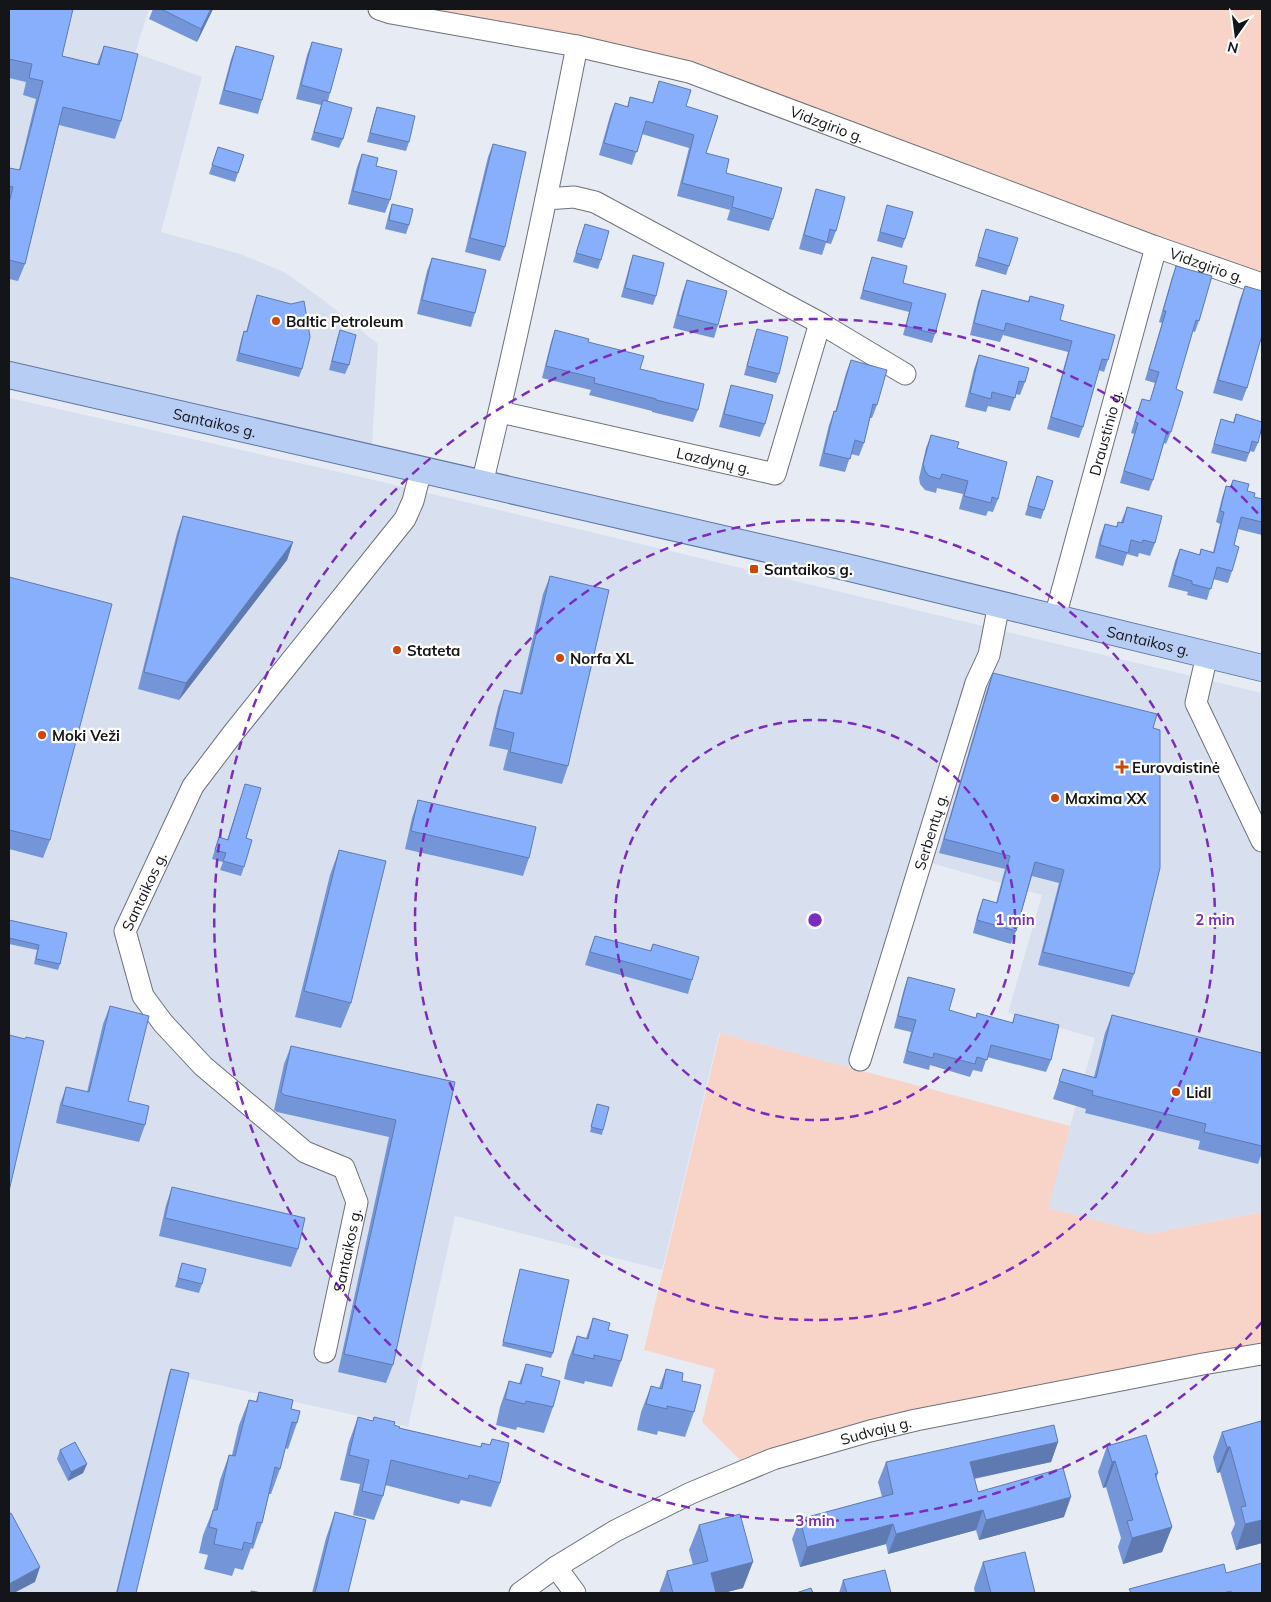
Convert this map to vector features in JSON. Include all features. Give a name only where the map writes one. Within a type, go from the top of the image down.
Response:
[{"type":"main road","name":"Santaikos g.","points":[[9,375],[850,568],[1262,668]]},
{"type":"street","name":"Vidzgirio g.","points":[[379,9],[392,13],[576,46],[689,72],[1156,247],[1262,284]]},
{"type":"street","points":[[482,484],[500,412],[546,199],[576,46]]},
{"type":"street","points":[[546,199],[574,197],[595,202],[820,323],[905,374]]},
{"type":"street","name":"Draustinio g.","points":[[1055,617],[1156,247]]},
{"type":"street","name":"Lazdynų g.","points":[[500,412],[775,474],[820,323]]},
{"type":"street","name":"Santaikos g.","points":[[325,1352],[357,1202],[344,1168],[305,1152],[203,1066],[169,1030],[143,996],[125,931],[193,786],[240,724],[404,519],[413,500],[421,470]]},
{"type":"street","name":"Serbentų g.","points":[[860,1060],[976,683],[989,656],[999,604]]},
{"type":"street","points":[[1207,655],[1196,703],[1262,841]]},
{"type":"street","name":"Sudvajų g.","points":[[520,1593],[556,1567],[651,1511],[773,1458],[916,1420],[1262,1354]]},
{"type":"street","points":[[556,1567],[576,1593]]},
{"type":"shaded area","points":[[9,9],[149,9],[135,53],[202,77],[161,232],[240,254],[284,272],[322,299],[378,344],[372,446],[9,362]]},
{"type":"shaded area","points":[[423,9],[1262,9],[1262,272],[656,58]]},
{"type":"shaded area","points":[[9,398],[357,476],[1262,693],[1262,1212],[1148,1234],[1047,1208],[1095,1038],[1008,1013],[1042,895],[914,858],[889,945],[848,1067],[719,1033],[662,1270],[455,1216],[408,1427],[169,1374],[116,1593],[9,1593]]},
{"type":"shaded area","points":[[720,1033],[1070,1126],[1048,1208],[1148,1234],[1262,1212],[1262,1342],[902,1413],[812,1436],[742,1462],[702,1422],[715,1369],[644,1350]]},
{"type":"building","points":[[9,9],[73,9],[62,56],[99,65],[104,46],[138,54],[121,121],[63,107],[25,264],[9,260],[9,203],[13,187],[9,186],[9,168],[20,170],[43,81],[29,78],[32,64],[9,59]]},
{"type":"building","points":[[161,9],[211,9],[201,29]]},
{"type":"building","points":[[312,42],[342,49],[330,93],[301,85]]},
{"type":"building","points":[[236,46],[274,56],[262,100],[224,90]]},
{"type":"building","points":[[659,81],[691,90],[686,106],[718,116],[706,153],[729,159],[726,173],[782,188],[773,219],[732,207],[734,197],[682,183],[694,135],[646,121],[637,152],[604,143],[615,103],[628,107],[630,97],[653,103]]},
{"type":"building","points":[[323,100],[352,108],[343,139],[314,132]]},
{"type":"building","points":[[377,107],[415,116],[409,142],[370,133]]},
{"type":"building","points":[[493,144],[526,152],[505,247],[470,238]]},
{"type":"building","points":[[218,147],[244,155],[238,173],[212,165]]},
{"type":"building","points":[[362,154],[378,158],[376,166],[397,171],[390,200],[353,191]]},
{"type":"building","points":[[816,189],[845,197],[836,231],[830,229],[827,242],[804,235]]},
{"type":"building","points":[[392,204],[413,209],[409,225],[389,220]]},
{"type":"building","points":[[887,205],[913,212],[905,239],[880,232]]},
{"type":"building","points":[[585,224],[609,231],[601,260],[576,253]]},
{"type":"building","points":[[986,229],[1018,238],[1009,266],[978,257]]},
{"type":"building","points":[[633,255],[664,263],[656,296],[625,288]]},
{"type":"building","points":[[872,257],[907,266],[903,283],[946,294],[935,334],[906,326],[912,303],[863,290]]},
{"type":"building","points":[[432,258],[486,270],[475,313],[422,300]]},
{"type":"building","points":[[1176,266],[1212,276],[1199,321],[1196,320],[1176,389],[1183,392],[1171,432],[1167,431],[1153,480],[1124,471],[1138,423],[1135,422],[1142,399],[1150,401],[1159,372],[1149,369],[1166,311],[1163,311]]},
{"type":"building","points":[[687,280],[727,291],[718,325],[678,315]]},
{"type":"building","points":[[1245,286],[1262,291],[1262,335],[1247,388],[1218,380]]},
{"type":"building","points":[[982,290],[1029,302],[1030,296],[1064,305],[1060,320],[1115,335],[1108,360],[1102,359],[1083,427],[1051,417],[1072,341],[1006,323],[1004,331],[974,323]]},
{"type":"building","points":[[257,295],[291,304],[304,301],[310,337],[302,369],[239,353],[244,331],[247,332]]},
{"type":"building","points":[[757,329],[788,337],[779,374],[747,366]]},
{"type":"building","points":[[340,330],[356,335],[349,365],[332,361]]},
{"type":"building","points":[[555,330],[589,339],[588,342],[644,356],[640,369],[704,384],[698,410],[594,383],[595,378],[546,366]]},
{"type":"building","points":[[979,355],[1029,368],[1025,382],[1019,381],[1015,398],[992,392],[991,399],[970,393]]},
{"type":"building","points":[[851,360],[887,370],[877,405],[873,404],[864,443],[855,440],[850,459],[824,453],[834,411],[836,412]]},
{"type":"building","points":[[731,385],[773,395],[765,424],[724,414]]},
{"type":"building","points":[[1236,414],[1262,422],[1258,443],[1252,441],[1249,453],[1214,444],[1221,419],[1234,423]]},
{"type":"building","points":[[931,435],[959,442],[957,448],[1007,462],[998,499],[992,497],[991,503],[964,496],[968,481],[942,474],[940,479],[929,476],[923,464]]},
{"type":"building","points":[[1037,476],[1053,481],[1044,510],[1028,506]]},
{"type":"building","points":[[1233,480],[1249,484],[1247,491],[1255,493],[1254,497],[1262,499],[1262,522],[1241,517],[1234,545],[1239,547],[1232,571],[1217,567],[1211,589],[1192,584],[1192,581],[1173,575],[1180,549],[1200,555],[1201,549],[1214,553],[1224,512],[1220,511],[1226,486],[1231,487]]},
{"type":"building","points":[[1127,507],[1162,516],[1155,543],[1143,540],[1142,543],[1131,540],[1128,553],[1100,545],[1105,524],[1117,527],[1118,522],[1123,523]]},
{"type":"building","points":[[183,516],[293,542],[186,683],[144,672]]},
{"type":"building","name":"Norfa XL","points":[[550,576],[609,590],[568,766],[510,752],[514,733],[495,728],[504,690],[522,694]]},
{"type":"building","name":"Moki Veži","points":[[9,577],[112,604],[50,840],[9,830]]},
{"type":"building","name":"Maxima XX","points":[[993,673],[1157,714],[1153,728],[1160,730],[1160,868],[1134,974],[1043,952],[1064,870],[1035,862],[1016,931],[977,920],[983,899],[997,903],[1010,856],[944,839]]},
{"type":"building","points":[[245,784],[261,788],[246,838],[252,840],[244,867],[223,861],[226,853],[215,850],[219,837],[228,840]]},
{"type":"building","points":[[418,800],[536,827],[529,858],[411,831]]},
{"type":"building","points":[[339,850],[386,861],[351,1003],[304,991]]},
{"type":"building","points":[[9,920],[67,933],[60,964],[36,959],[39,945],[9,938]]},
{"type":"building","points":[[595,936],[651,951],[653,944],[699,957],[692,980],[590,952]]},
{"type":"building","points":[[908,977],[955,989],[949,1010],[976,1018],[977,1013],[1013,1023],[1015,1014],[1059,1025],[1051,1060],[991,1045],[987,1060],[977,1057],[975,1064],[934,1053],[933,1058],[907,1051],[916,1020],[898,1016]]},
{"type":"building","points":[[110,1006],[149,1016],[128,1101],[149,1106],[145,1125],[62,1105],[66,1087],[89,1092]]},
{"type":"building","name":"Lidl","points":[[1112,1015],[1262,1053],[1262,1146],[1204,1132],[1206,1124],[1092,1095],[1093,1091],[1059,1081],[1063,1069],[1096,1078]]},
{"type":"building","points":[[9,1035],[44,1041],[9,1191]]},
{"type":"building","points":[[291,1046],[455,1082],[393,1365],[344,1354],[396,1120],[284,1095],[281,1092]]},
{"type":"building","points":[[597,1104],[609,1107],[603,1130],[591,1127]]},
{"type":"building","points":[[172,1187],[305,1218],[298,1249],[165,1218]]},
{"type":"building","points":[[182,1263],[206,1269],[202,1284],[178,1278]]},
{"type":"building","points":[[520,1269],[569,1280],[553,1353],[503,1342]]},
{"type":"building","points":[[593,1318],[610,1323],[608,1330],[628,1335],[621,1361],[594,1355],[594,1359],[573,1354],[577,1336],[588,1339]]},
{"type":"building","points":[[526,1364],[543,1368],[541,1376],[560,1381],[553,1407],[526,1401],[525,1404],[505,1399],[509,1381],[521,1384]]},
{"type":"building","points":[[171,1369],[189,1373],[136,1593],[117,1593]]},
{"type":"building","points":[[666,1369],[683,1373],[682,1381],[701,1385],[694,1412],[646,1404],[651,1386],[662,1389]]},
{"type":"building","points":[[259,1392],[293,1400],[291,1409],[300,1411],[297,1423],[292,1422],[280,1469],[275,1467],[262,1523],[257,1522],[252,1544],[244,1542],[242,1550],[214,1544],[217,1529],[209,1527],[213,1510],[217,1510],[229,1455],[235,1456],[249,1400],[257,1402]]},
{"type":"building","points":[[358,1417],[373,1421],[374,1417],[395,1422],[394,1425],[399,1428],[481,1447],[482,1443],[490,1445],[492,1439],[509,1443],[500,1483],[469,1475],[468,1479],[391,1460],[383,1496],[362,1491],[369,1460],[349,1455]]},
{"type":"building","points":[[1261,1421],[1262,1520],[1245,1524],[1241,1507],[1246,1506],[1230,1447],[1227,1447],[1222,1432]]},
{"type":"building","points":[[1054,1425],[1058,1442],[970,1462],[978,1492],[1063,1468],[1071,1497],[986,1520],[983,1510],[896,1534],[893,1524],[807,1547],[800,1519],[893,1494],[886,1462]]},
{"type":"building","points":[[1146,1435],[1158,1473],[1155,1474],[1172,1527],[1132,1538],[1127,1521],[1133,1520],[1115,1461],[1112,1462],[1107,1446]]},
{"type":"building","points":[[75,1442],[87,1464],[71,1472],[60,1450]]},
{"type":"building","points":[[335,1512],[366,1520],[348,1593],[315,1593]]},
{"type":"building","points":[[11,1513],[40,1567],[9,1584],[9,1514]]},
{"type":"building","points":[[740,1514],[753,1562],[711,1573],[716,1593],[673,1593],[667,1571],[708,1561],[699,1525]]},
{"type":"building","points":[[1025,1552],[1035,1593],[991,1593],[983,1562]]},
{"type":"building","points":[[1262,1563],[1262,1593],[1232,1593],[1231,1591],[1223,1593],[1131,1593],[1129,1589],[1224,1564],[1226,1573]]},
{"type":"building","points":[[885,1570],[891,1593],[847,1593],[843,1580]]},
{"type":"building","points":[[811,1588],[813,1593],[796,1593]]},
{"type":"place","name":"Baltic Petroleum","points":[[276,321]]},
{"type":"place","name":"Santaikos g.","points":[[754,569]]},
{"type":"place","name":"Stateta","points":[[397,650]]},
{"type":"place","name":"Norfa XL","points":[[560,658]]},
{"type":"place","name":"Moki Veži","points":[[42,735]]},
{"type":"place","name":"Eurovaistinė","points":[[1122,767]]},
{"type":"place","name":"Maxima XX","points":[[1055,798]]},
{"type":"place","name":"Lidl","points":[[1176,1092]]}]
